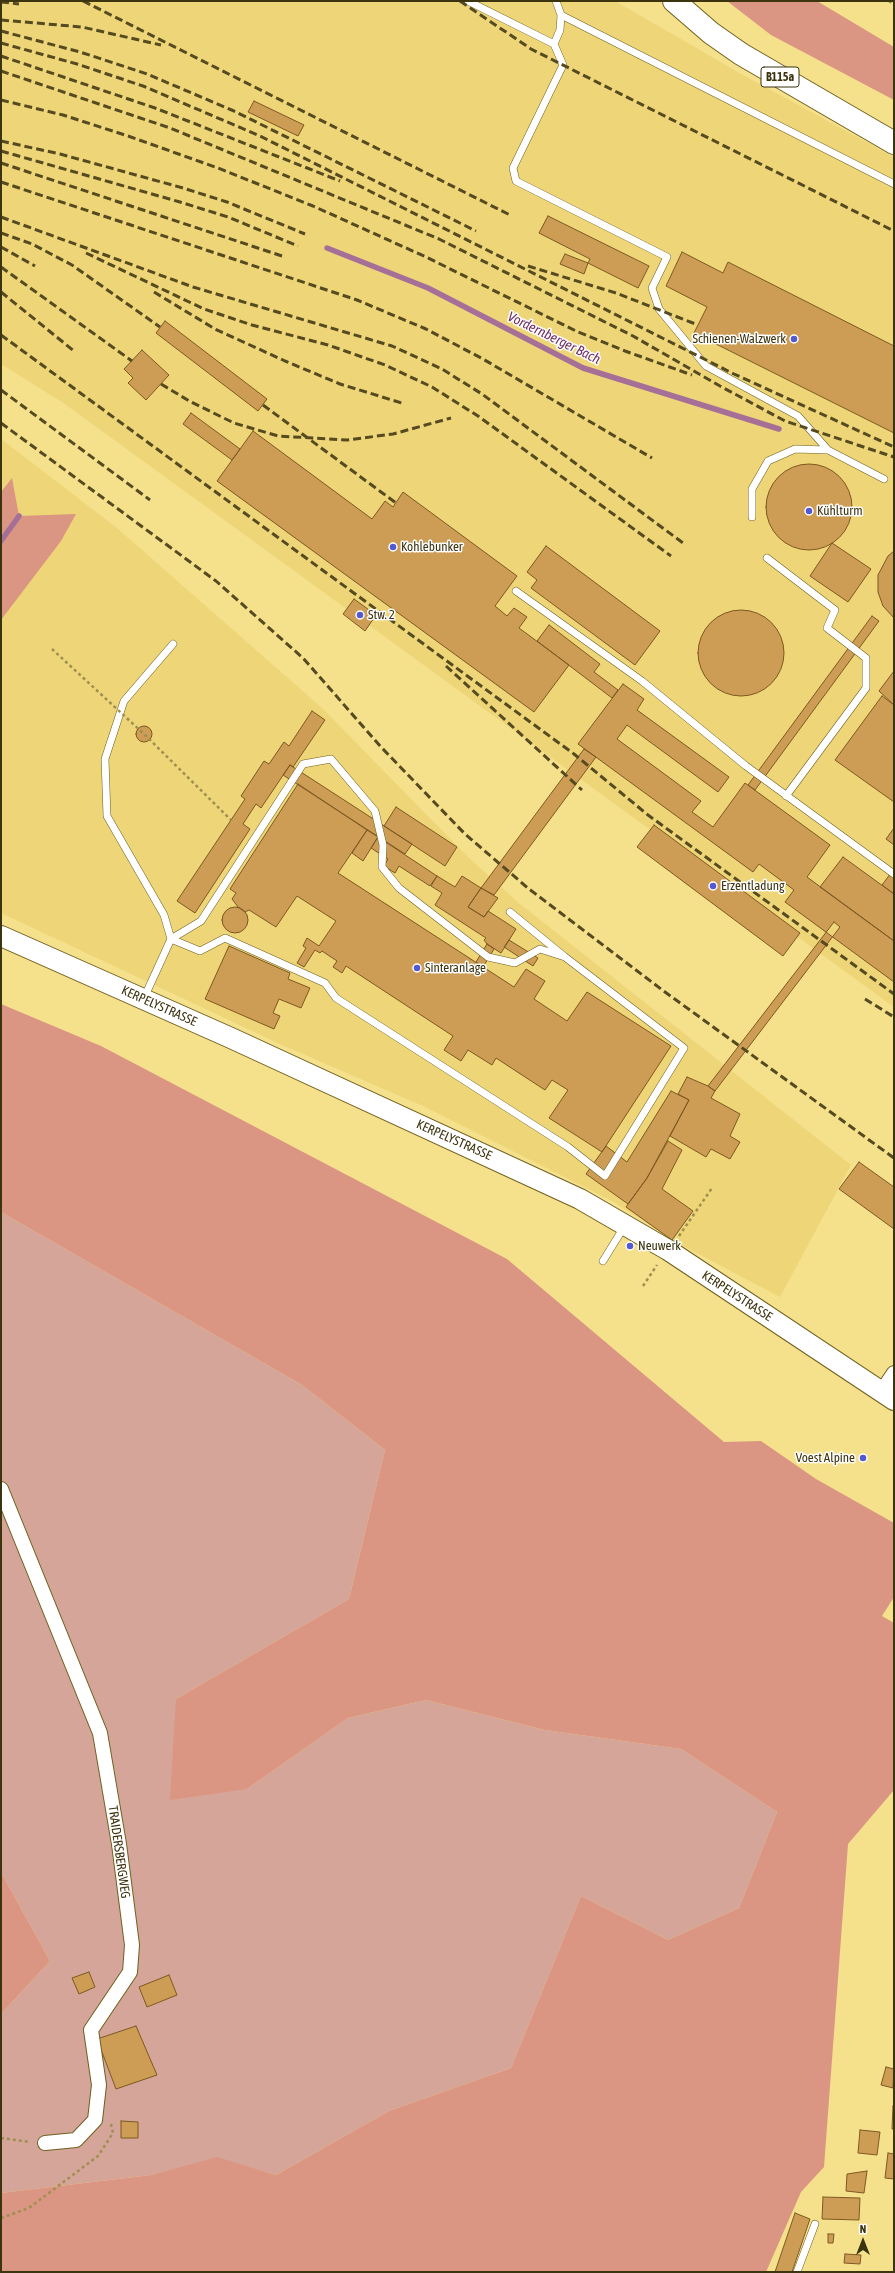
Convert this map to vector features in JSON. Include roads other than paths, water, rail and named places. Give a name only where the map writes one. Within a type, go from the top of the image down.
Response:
[{"type":"main road","name":"B115a","points":[[674,1],[712,33],[741,54],[894,143]]},
{"type":"main road","name":"KERPELYSTRASSE","points":[[1,936],[231,1038],[488,1155],[580,1199],[626,1224],[888,1395]]},
{"type":"street","name":"KERPELYSTRASSE","points":[[888,1395],[894,1373]]},
{"type":"street","name":"TRAIDERSBERGWEG","points":[[1,1489],[100,1733],[120,1844],[127,1920],[132,1945],[130,1972],[91,2030],[99,2085],[95,2120],[76,2140],[45,2143]]},
{"type":"lane","points":[[468,1],[554,44],[563,66],[513,168],[516,181],[667,257],[652,288],[659,309],[706,366],[798,416],[828,450],[884,479]]},
{"type":"lane","points":[[554,44],[560,30],[561,15],[556,1]]},
{"type":"lane","points":[[561,15],[894,184]]},
{"type":"lane","points":[[752,517],[752,489],[768,462],[795,449],[828,450]]},
{"type":"lane","points":[[767,558],[835,610],[827,628],[866,658],[866,688],[786,796]]},
{"type":"lane","points":[[516,591],[642,682],[746,766],[894,874]]},
{"type":"lane","points":[[171,939],[164,915],[107,816],[105,759],[124,701],[173,644]]},
{"type":"lane","points":[[143,1000],[171,939],[201,921],[303,764],[331,759],[375,811],[383,845],[382,867],[400,888],[488,957],[515,963],[540,949],[565,957]]},
{"type":"lane","points":[[171,939],[200,950],[225,938],[324,983],[336,998],[568,1147],[604,1176],[684,1048],[565,957],[510,912]]},
{"type":"lane","points":[[603,1261],[626,1224]]},
{"type":"lane","points":[[797,2272],[815,2224]]},
{"type":"waterway","name":"Vordernberger Bach","points":[[327,248],[428,288],[583,368],[779,429]]},
{"type":"waterway","name":"Vordernberger Bach","points":[[1,541],[19,516]]},
{"type":"railway","points":[[83,1],[512,216]]},
{"type":"railway","points":[[460,1],[531,49],[894,231]]},
{"type":"railway","points":[[1,2],[19,4]]},
{"type":"railway","points":[[1,20],[82,27],[161,45]]},
{"type":"railway","points":[[1,31],[80,52],[147,74],[234,111],[476,231]]},
{"type":"railway","points":[[1,43],[77,64],[143,86],[260,136],[734,374],[894,447]]},
{"type":"railway","points":[[1,56],[155,108],[340,181]]},
{"type":"railway","points":[[1,71],[170,128],[439,239],[633,336],[785,421],[894,457]]},
{"type":"railway","points":[[1,100],[63,115],[218,168],[313,206],[426,257],[578,332],[692,375]]},
{"type":"railway","points":[[1,141],[60,154],[183,188],[227,202],[305,234]]},
{"type":"railway","points":[[1,151],[228,217],[298,246]]},
{"type":"railway","points":[[1,163],[285,257]]},
{"type":"railway","points":[[1,182],[357,300],[426,329],[483,359],[652,458]]},
{"type":"railway","points":[[1,217],[193,287],[392,346],[442,369],[482,394],[683,543]]},
{"type":"railway","points":[[1,233],[32,244],[72,265],[160,327]]},
{"type":"railway","points":[[1,247],[35,266]]},
{"type":"railway","points":[[86,253],[204,309],[252,325],[328,345],[385,365],[432,387],[478,416],[671,556]]},
{"type":"railway","points":[[528,266],[616,293],[698,325]]},
{"type":"railway","points":[[1,267],[132,361]]},
{"type":"railway","points":[[1,292],[74,351]]},
{"type":"railway","points":[[154,292],[215,329],[285,361],[340,384],[405,404]]},
{"type":"railway","points":[[1,335],[574,754],[648,815],[894,994]]},
{"type":"railway","points":[[161,384],[191,402],[234,423],[278,436],[347,440],[393,434],[451,418]]},
{"type":"railway","points":[[1,390],[150,500]]},
{"type":"railway","points":[[263,405],[396,503]]},
{"type":"railway","points":[[1,423],[216,581],[303,658],[381,747],[465,834],[529,889],[665,992],[894,1158]]},
{"type":"railway","points":[[446,666],[582,790]]},
{"type":"railway","points":[[865,999],[894,1017]]},
{"type":"place","name":"Schienen-Walzwerk","points":[[794,339]]},
{"type":"place","name":"Kühlturm","points":[[809,511]]},
{"type":"place","name":"Kohlebunker","points":[[393,547]]},
{"type":"place","name":"Stw. 2","points":[[360,615]]},
{"type":"place","name":"Erzentladung","points":[[713,886]]},
{"type":"place","name":"Sinteranlage","points":[[417,968]]},
{"type":"place","name":"Neuwerk","points":[[630,1246]]},
{"type":"place","name":"Voest Alpine","points":[[863,1458]]}]
